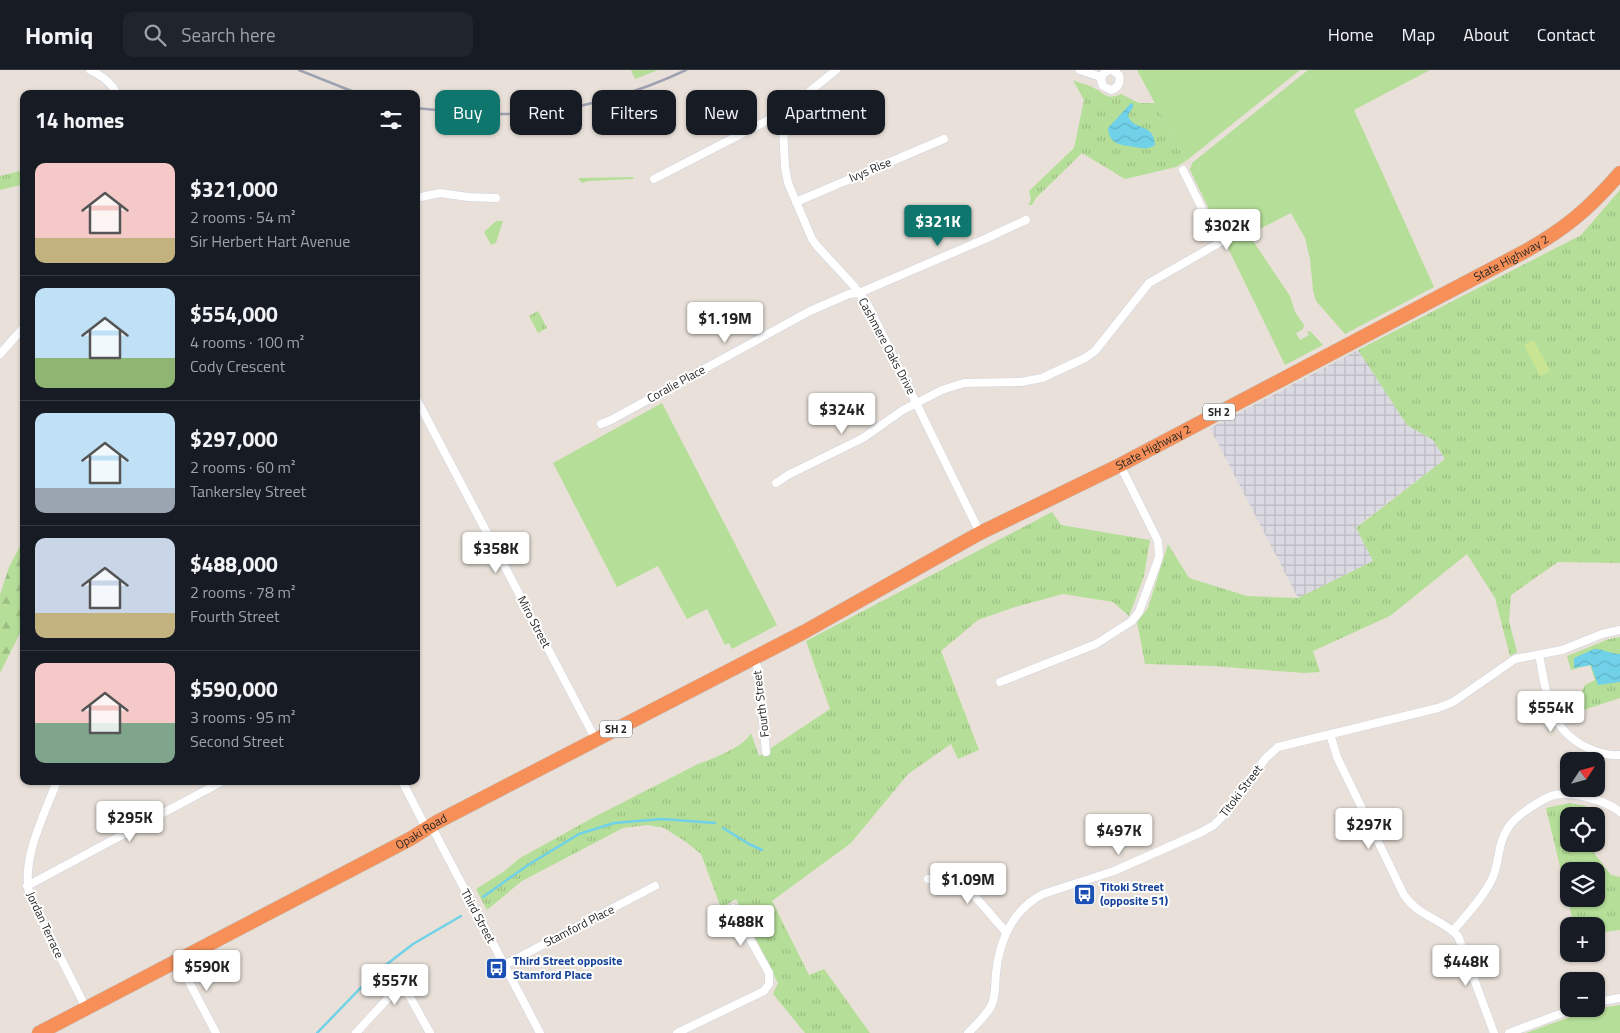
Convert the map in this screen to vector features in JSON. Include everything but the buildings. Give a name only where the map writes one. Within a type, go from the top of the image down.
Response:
[{"type":"highway","name":"State Highway 2","points":[[804,632],[980,533],[1120,465],[1540,243],[1576,219],[1620,173]]},
{"type":"highway","name":"Opaki Road","points":[[39,1033],[804,632]]},
{"type":"street","points":[[90,70],[101,75],[112,84],[115,90]]},
{"type":"street","points":[[812,90],[836,70]]},
{"type":"street","points":[[1080,70],[1101,76]]},
{"type":"street","points":[[1115,71],[1120,75],[1119,85],[1114,89],[1105,88],[1101,83],[1101,76],[1105,72],[1115,71]]},
{"type":"street","points":[[654,179],[767,121]]},
{"type":"street","name":"Cashmere Oaks Drive","points":[[784,135],[786,176],[817,246],[853,285],[868,305],[980,533]]},
{"type":"street","name":"Ivys Rise","points":[[796,202],[944,139]]},
{"type":"street","points":[[776,483],[788,475],[864,438],[916,402],[942,390],[964,383],[1031,381],[1063,369],[1095,351],[1149,283],[1220,244],[1182,170]]},
{"type":"street","points":[[420,197],[440,193],[496,198]]},
{"type":"street","name":"Coralie Place","points":[[600,424],[611,420],[810,311],[849,294],[859,293],[1026,220]]},
{"type":"street","points":[[0,354],[20,332]]},
{"type":"street","name":"Miro Street","points":[[420,406],[596,740]]},
{"type":"street","points":[[1000,682],[1096,644],[1132,621],[1139,612],[1159,556],[1159,548],[1158,541],[1120,465]]},
{"type":"street","name":"Titoki Street","points":[[968,1033],[987,1013],[993,1002],[997,960],[1000,945],[1006,932],[1015,918],[1033,898],[1114,870],[1214,825],[1271,752],[1278,747],[1431,710],[1453,702],[1515,659],[1562,650],[1602,634],[1620,630]]},
{"type":"street","points":[[1539,655],[1549,703],[1556,722],[1576,742],[1602,753],[1620,755]]},
{"type":"street","name":"Fourth Street","points":[[754,657],[758,670],[766,752]]},
{"type":"street","points":[[1330,734],[1337,756],[1404,895],[1419,912],[1453,931],[1458,936],[1494,1033]]},
{"type":"street","name":"Jordan Terrace","points":[[56,785],[31,851],[27,886],[30,897],[86,1008]]},
{"type":"street","points":[[27,886],[216,785]]},
{"type":"street","name":"Third Street","points":[[404,785],[423,822],[435,833],[540,1033]]},
{"type":"street","points":[[1453,931],[1486,889],[1493,877],[1502,838],[1509,826],[1522,815],[1552,796],[1564,795],[1579,795],[1615,808],[1620,812]]},
{"type":"street","points":[[928,879],[964,884],[1006,932]]},
{"type":"street","name":"Stamford Place","points":[[504,965],[655,886]]},
{"type":"street","points":[[677,1033],[764,991],[769,984],[768,973],[733,908]]},
{"type":"street","points":[[178,961],[216,1033]]},
{"type":"street","points":[[356,1033],[390,996],[398,992],[406,992],[410,997],[430,1033]]},
{"type":"street","points":[[1605,1000],[1620,998]]},
{"type":"street","points":[[1509,1033],[1560,1014]]},
{"type":"shaded area","points":[[1358,350],[1407,425],[1433,440],[1445,459],[1356,527],[1373,561],[1298,598],[1210,428]]},
{"type":"green space","points":[[631,70],[658,70],[635,79]]},
{"type":"green space","points":[[1137,70],[1300,70],[1186,161]]},
{"type":"green space","points":[[1308,70],[1430,70],[1354,110],[1434,287],[1345,334],[1316,301],[1305,238],[1291,213],[1250,234],[1290,296],[1295,312],[1304,325],[1303,329],[1296,333],[1300,340],[1309,335],[1307,332],[1310,331],[1323,345],[1285,365],[1190,170],[1192,163]]},
{"type":"green space","points":[[1073,80],[1112,97],[1121,94],[1139,103],[1155,103],[1186,161],[1176,167],[1125,179],[1082,153],[1036,198],[1032,205],[1029,205],[1031,199],[1029,191],[1074,148],[1084,100]]},
{"type":"green space","points":[[20,171],[20,185],[0,190],[0,176]]},
{"type":"green space","points":[[634,177],[633,179],[588,181],[582,183],[578,178]]},
{"type":"green space","points":[[1620,190],[1620,563],[1558,562],[1511,595],[1509,621],[1517,652],[1510,656],[1495,598],[1467,554],[1390,616],[1313,651],[1320,672],[1304,673],[1213,666],[1145,664],[1137,622],[1148,608],[1168,544],[1189,578],[1247,596],[1298,598],[1373,561],[1356,528],[1445,459],[1433,440],[1407,425],[1358,350],[1581,235]]},
{"type":"green space","points":[[496,221],[503,221],[496,243],[491,245],[484,232]]},
{"type":"green space","points":[[538,311],[547,328],[538,333],[529,316]]},
{"type":"green space","points":[[1534,340],[1550,371],[1540,376],[1524,345]]},
{"type":"green space","points":[[662,403],[777,625],[732,649],[729,643],[725,645],[707,609],[687,619],[658,566],[617,587],[553,463]]},
{"type":"green space","points":[[1052,512],[1061,525],[1150,540],[1144,576],[1129,616],[1113,602],[1063,594],[1015,607],[978,620],[941,651],[979,750],[958,759],[951,744],[908,774],[851,843],[772,901],[809,975],[824,969],[870,1033],[805,1033],[773,994],[778,983],[736,899],[721,908],[701,854],[664,828],[647,825],[623,828],[522,881],[487,910],[476,889],[503,872],[520,858],[596,816],[698,764],[727,752],[742,743],[751,733],[759,756],[830,709],[806,641]]},
{"type":"green space","points":[[20,546],[20,633],[0,673],[0,595],[9,567]]},
{"type":"green space","points":[[1620,637],[1620,698],[1559,718],[1557,711],[1585,703],[1581,693],[1585,685],[1595,680],[1590,665],[1571,670],[1567,656],[1609,639]]},
{"type":"green space","points":[[1570,803],[1586,806],[1560,807],[1560,852],[1593,852],[1601,862],[1560,862],[1560,867],[1546,808]]},
{"type":"green space","points":[[1605,867],[1611,875],[1620,877],[1620,930],[1605,932],[1605,917],[1572,917],[1569,907],[1605,907]]},
{"type":"green space","points":[[1620,1005],[1620,1033],[1526,1033],[1570,1017],[1605,1017],[1605,1007]]},
{"type":"water","points":[[1131,103],[1133,107],[1128,115],[1130,120],[1151,133],[1154,138],[1155,145],[1150,148],[1125,146],[1114,141],[1109,134],[1108,128]]},
{"type":"water","points":[[1594,649],[1620,654],[1620,682],[1598,685],[1591,665],[1574,668],[1574,658]]},
{"type":"waterway","points":[[483,897],[528,865],[579,834],[614,823],[662,819],[715,823]]},
{"type":"waterway","points":[[723,828],[762,850]]},
{"type":"waterway","points":[[317,1033],[374,974],[413,944],[461,916]]},
{"type":"railway","points":[[299,70],[349,90]]},
{"type":"railway","points":[[420,108],[495,114],[543,112],[580,106],[616,97],[652,85],[686,70]]},
{"type":"place","name":"Titoki Street (opposite 51)","points":[[1084,894]]},
{"type":"place","name":"Third Street opposite Stamford Place","points":[[497,968]]}]
